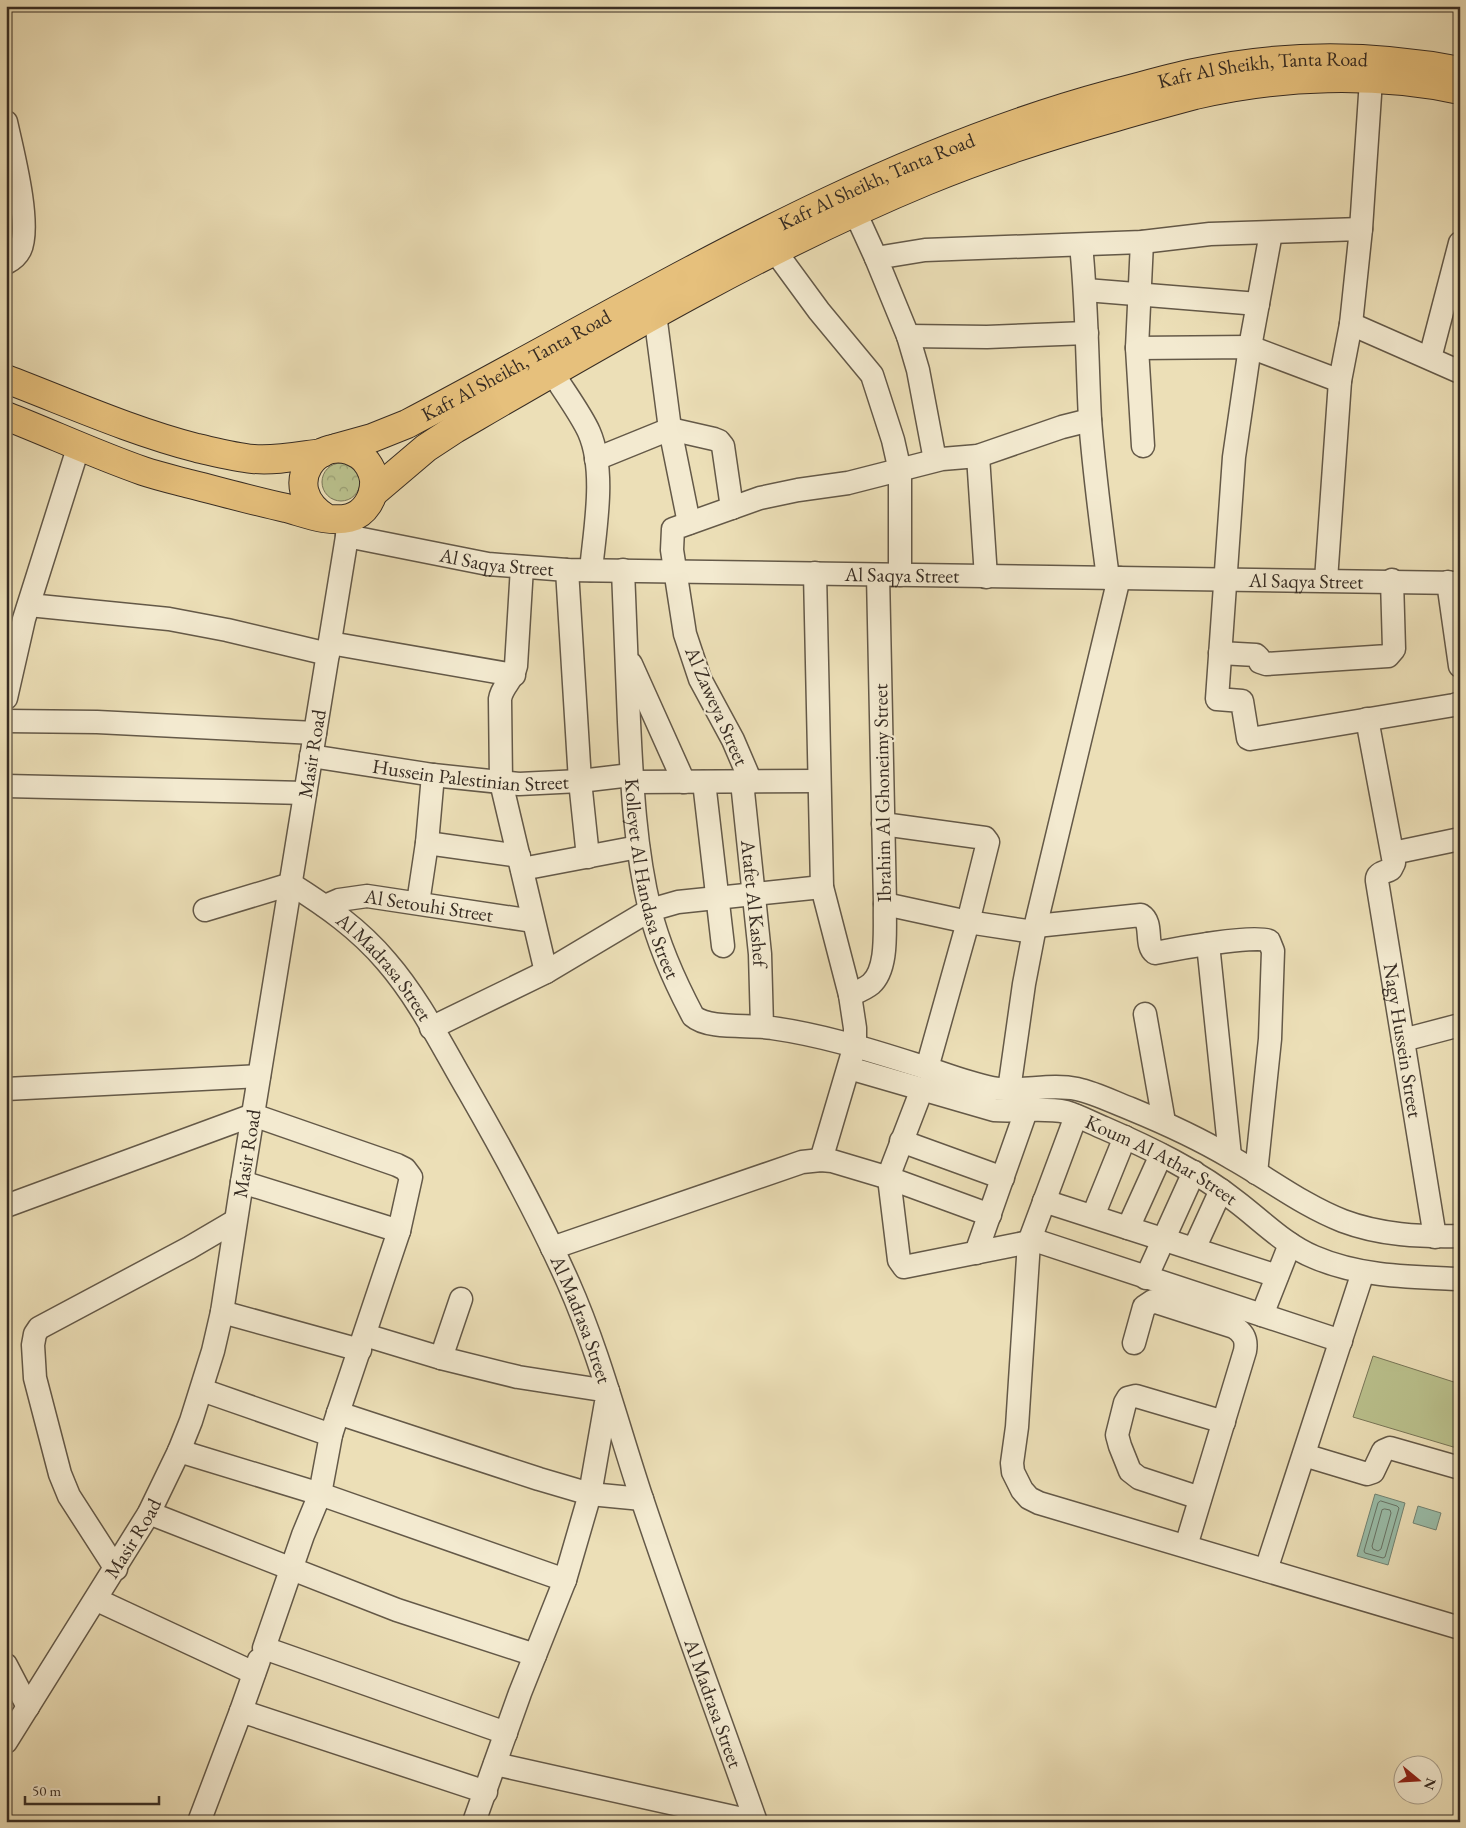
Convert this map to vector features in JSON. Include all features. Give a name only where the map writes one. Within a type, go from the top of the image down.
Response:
[{"type":"main road","name":"Kafr Al Sheikh, Tanta Road","points":[[6,379],[132,428],[173,442],[205,450],[254,459],[288,458],[329,450],[372,438],[407,424],[700,264],[847,192],[965,141],[1026,120],[1150,84],[1194,73],[1239,65],[1329,58],[1374,59],[1417,63],[1460,71]]},
{"type":"main road","name":"Kafr Al Sheikh, Tanta Road","points":[[373,493],[426,448],[455,429],[655,314],[775,251],[855,212],[928,180],[1002,152],[1078,128],[1196,95],[1240,87],[1327,79],[1413,83],[1460,90]]},
{"type":"main road","points":[[7,419],[80,445],[144,471],[341,524],[360,512],[368,504],[373,493],[374,479],[370,466],[361,456],[349,450],[329,450],[311,461],[305,473],[303,487],[307,500],[315,511],[341,524]]},
{"type":"street","points":[[1326,580],[1340,381],[1351,324],[1361,229],[1370,80]]},
{"type":"street","points":[[6,122],[20,184],[24,232],[20,249],[12,260],[6,263]]},
{"type":"street","points":[[855,212],[908,336],[923,389],[935,460]]},
{"type":"street","points":[[876,258],[925,250],[1082,245],[1142,242],[1210,234],[1361,229]]},
{"type":"street","points":[[1271,233],[1250,347],[1234,457],[1217,699],[1242,701],[1248,738],[1460,703]]},
{"type":"street","points":[[1142,242],[1137,348],[1143,446]]},
{"type":"street","points":[[1430,358],[1460,243]]},
{"type":"street","points":[[1009,1090],[1023,993],[1035,929],[1114,578],[1096,487],[1090,420],[1086,290],[1082,245]]},
{"type":"street","name":"Ibrahim Al Ghoneimy Street","points":[[775,251],[819,311],[872,376],[893,440],[900,471],[889,575],[883,824],[885,904],[883,959],[881,968],[871,984],[850,995]]},
{"type":"street","points":[[1086,290],[1258,304]]},
{"type":"street","points":[[655,314],[670,429],[689,523],[760,498],[798,490],[848,483],[900,471],[935,460],[978,456],[1062,427],[1090,420]]},
{"type":"street","points":[[1351,324],[1460,372]]},
{"type":"street","points":[[908,336],[987,337],[1087,332]]},
{"type":"street","points":[[1137,348],[1250,347],[1340,381]]},
{"type":"street","points":[[552,372],[589,432],[596,459],[596,505],[591,570]]},
{"type":"street","points":[[596,459],[670,429],[714,439],[721,444],[732,508]]},
{"type":"street","points":[[6,698],[20,614],[80,445]]},
{"type":"street","points":[[978,456],[986,577]]},
{"type":"street","name":"Al Zaweya Street","points":[[689,523],[672,530],[672,550],[685,634],[700,679],[736,747],[746,782]]},
{"type":"street","name":"Al Saqya Street","points":[[341,524],[488,564],[567,570],[1454,582]]},
{"type":"street","name":"Masir Road","points":[[6,1742],[150,1513],[179,1451],[202,1390],[222,1312],[306,793],[329,648],[341,524]]},
{"type":"street","points":[[522,567],[516,666],[514,675],[503,689],[500,699],[501,782],[546,972]]},
{"type":"street","points":[[567,570],[580,781],[588,857]]},
{"type":"street","name":"Kolleyet Al Handasa Street","points":[[623,570],[632,779],[638,847],[650,910],[674,978],[693,1016],[704,1023],[762,1026],[807,1033],[855,1045]]},
{"type":"street","points":[[815,573],[818,781],[822,887],[850,995],[855,1028],[855,1045],[821,1160]]},
{"type":"street","points":[[1220,653],[1256,655],[1260,662],[1266,664],[1388,656],[1394,649],[1392,580]]},
{"type":"street","points":[[1454,582],[1460,666]]},
{"type":"street","points":[[20,614],[169,619],[329,648],[514,675]]},
{"type":"street","points":[[626,652],[694,782],[718,898],[723,946]]},
{"type":"street","points":[[1367,719],[1393,853],[1460,839]]},
{"type":"street","points":[[6,722],[98,722],[315,732]]},
{"type":"street","name":"Hussein Palestinian Street","points":[[311,756],[433,775],[519,784],[632,779],[694,782],[818,781]]},
{"type":"street","points":[[418,903],[428,843],[433,775]]},
{"type":"street","name":"Atafet Al Kashef","points":[[746,782],[753,894],[760,962],[762,1026]]},
{"type":"street","points":[[6,786],[306,793]]},
{"type":"street","points":[[883,824],[985,838],[988,842],[968,922],[924,1079],[889,1178],[901,1266],[906,1268],[1028,1242],[1046,1244],[1341,1341]]},
{"type":"street","points":[[428,843],[520,863],[588,857],[638,847]]},
{"type":"street","name":"Nagy Hussein Street","points":[[1393,853],[1393,866],[1388,871],[1379,874],[1376,878],[1435,1237]]},
{"type":"street","points":[[206,910],[291,884]]},
{"type":"street","name":"Al Madrasa Street","points":[[291,884],[325,906],[357,931],[386,960],[411,993],[498,1144],[552,1248],[582,1316],[642,1500],[756,1822]]},
{"type":"street","points":[[431,1028],[546,972],[650,910],[678,902],[822,887]]},
{"type":"street","name":"Al Setouhi Street","points":[[325,906],[339,900],[367,896],[533,921]]},
{"type":"street","points":[[885,904],[968,922],[1035,929],[1141,915],[1145,917],[1151,948],[1155,953],[1261,938],[1269,941],[1273,947],[1270,1039],[1256,1173]]},
{"type":"street","points":[[1208,944],[1230,1156]]},
{"type":"street","points":[[1145,1014],[1164,1122]]},
{"type":"street","points":[[1402,1040],[1460,1025]]},
{"type":"street","name":"Koum Al Athar Street","points":[[855,1045],[924,1079],[994,1110],[1054,1110],[1076,1116],[1125,1137],[1194,1172],[1221,1190],[1290,1244],[1313,1257],[1337,1266],[1363,1272],[1399,1277],[1460,1279]]},
{"type":"street","name":"Koum Al Athar Street","points":[[848,1068],[1009,1090],[1051,1087],[1080,1090],[1164,1122],[1230,1156],[1317,1210],[1345,1222],[1374,1230],[1404,1235],[1460,1236]]},
{"type":"street","points":[[6,1089],[259,1076]]},
{"type":"street","points":[[976,1253],[1026,1111]]},
{"type":"street","points":[[6,1206],[253,1115],[405,1169],[411,1177],[400,1231],[331,1435],[320,1494],[199,1822]]},
{"type":"street","points":[[1076,1116],[1028,1242],[1017,1427],[1012,1454],[1013,1472],[1022,1490],[1038,1503],[1460,1628]]},
{"type":"street","points":[[1094,1216],[1125,1137]]},
{"type":"street","points":[[901,1141],[1003,1178]]},
{"type":"street","points":[[1128,1228],[1161,1155]]},
{"type":"street","points":[[552,1248],[802,1162],[821,1160],[832,1161],[889,1178],[990,1215]]},
{"type":"street","points":[[1146,1278],[1194,1172]]},
{"type":"street","points":[[242,1182],[400,1231]]},
{"type":"street","points":[[1194,1249],[1221,1190]]},
{"type":"street","points":[[1044,1201],[1277,1276]]},
{"type":"street","points":[[116,1569],[69,1496],[60,1474],[35,1378],[33,1345],[35,1334],[39,1328],[190,1248],[236,1221]]},
{"type":"street","points":[[1262,1315],[1290,1244]]},
{"type":"street","points":[[1266,1570],[1363,1272]]},
{"type":"street","points":[[441,1358],[461,1299]]},
{"type":"street","points":[[1134,1343],[1144,1307],[1153,1301],[1234,1326],[1245,1337],[1246,1344],[1224,1422],[1186,1546]]},
{"type":"street","points":[[222,1312],[441,1358],[518,1378],[608,1391],[590,1494],[565,1580],[506,1732],[474,1822]]},
{"type":"street","points":[[202,1390],[331,1435]]},
{"type":"street","points":[[1200,1498],[1139,1478],[1130,1471],[1118,1440],[1118,1429],[1125,1403],[1128,1398],[1136,1396],[1224,1422]]},
{"type":"street","points":[[338,1413],[590,1494],[642,1500]]},
{"type":"street","points":[[1304,1455],[1367,1474],[1373,1472],[1383,1450],[1390,1448],[1460,1468]]},
{"type":"street","points":[[179,1451],[320,1494],[565,1580]]},
{"type":"street","points":[[150,1513],[291,1570],[398,1610],[535,1655]]},
{"type":"street","points":[[97,1600],[254,1673]]},
{"type":"street","points":[[264,1648],[506,1732]]},
{"type":"street","points":[[6,1665],[28,1707]]},
{"type":"street","points":[[241,1711],[486,1792]]},
{"type":"street","points":[[495,1764],[756,1822]]},
{"type":"green space","points":[[341,463],[355,468],[360,482],[355,496],[341,501],[327,496],[322,482],[327,468]]},
{"type":"green space","points":[[1373,1356],[1460,1384],[1460,1449],[1353,1417]]},
{"type":"water","points":[[1375,1494],[1405,1503],[1388,1565],[1357,1556]]},
{"type":"water","points":[[1418,1506],[1441,1513],[1436,1530],[1413,1523]]}]
